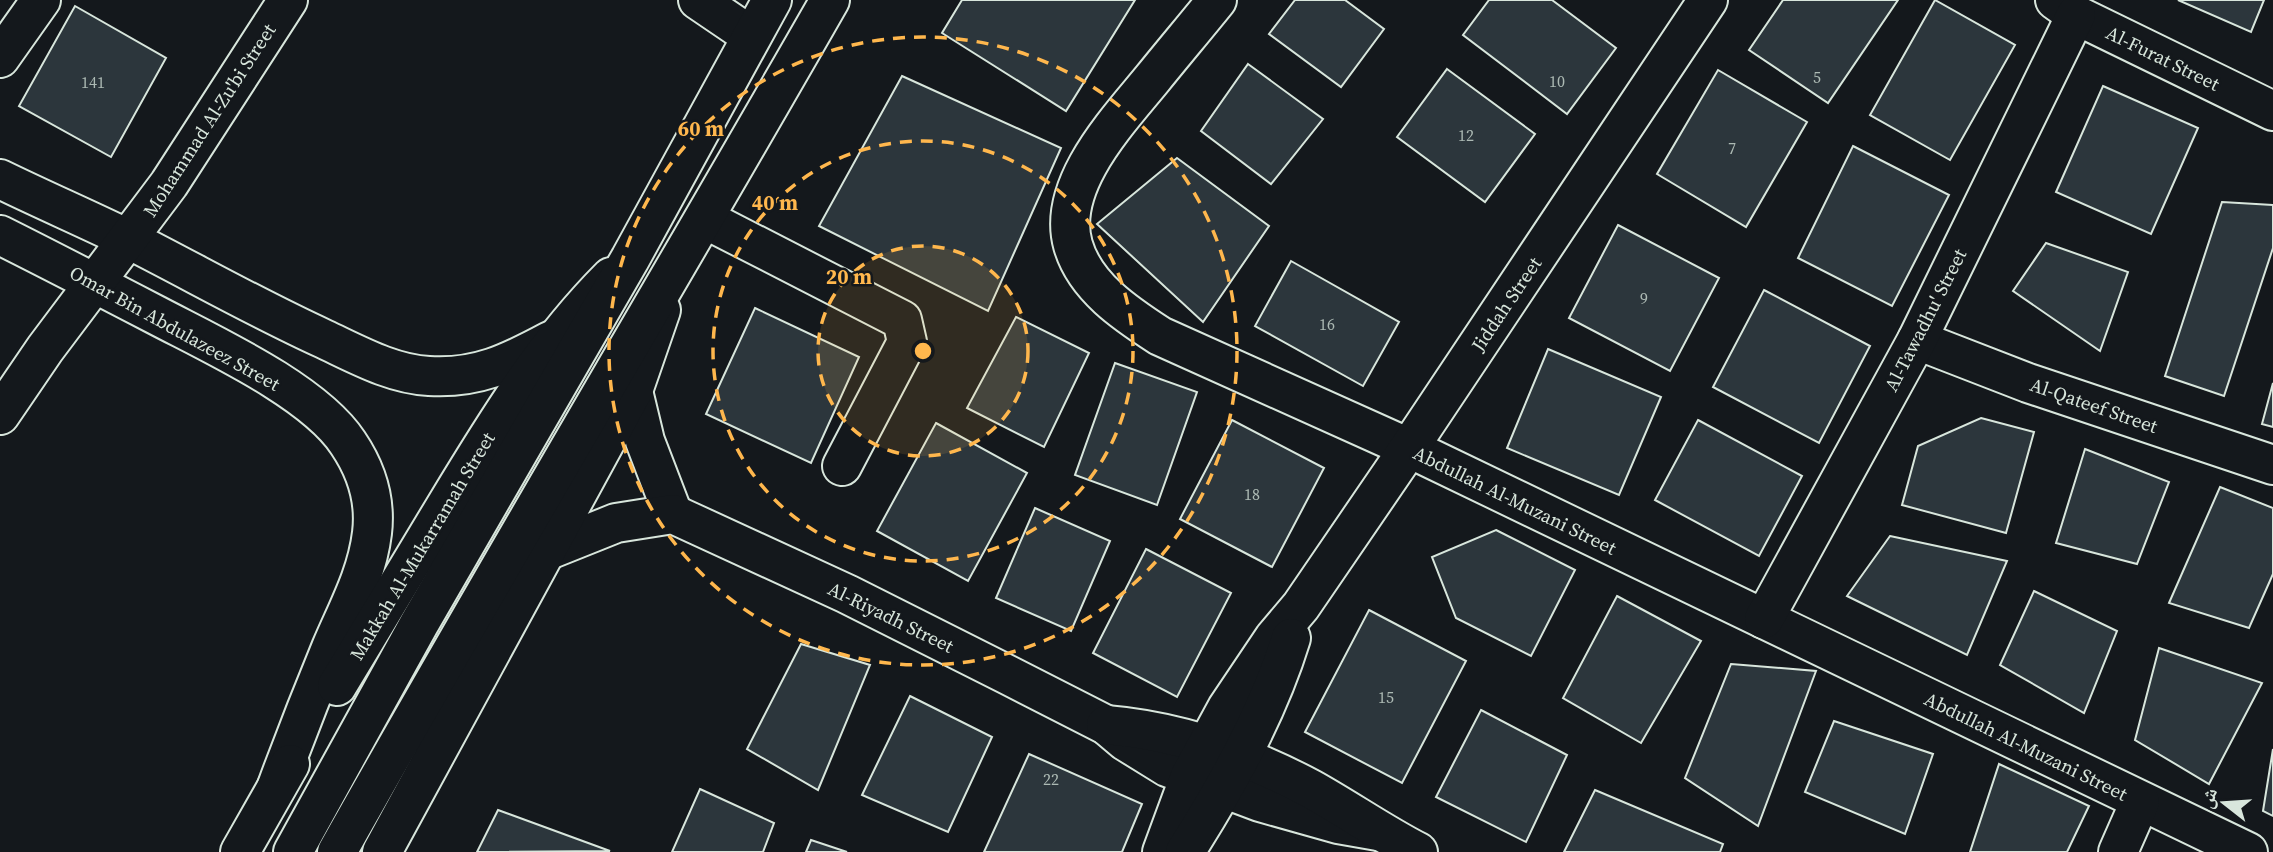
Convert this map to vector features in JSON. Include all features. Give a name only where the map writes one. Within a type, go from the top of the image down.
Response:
[{"type":"street","points":[[0,58],[41,0]]},
{"type":"street","name":"Mohammad Al-Zu'bi Street","points":[[0,415],[45,349],[169,184],[288,0]]},
{"type":"street","points":[[698,0],[751,36]]},
{"type":"street","name":"Makkah Al-Mukarramah Street","points":[[293,852],[426,612],[630,259],[772,0]]},
{"type":"street","points":[[337,852],[444,661],[676,269],[830,0]]},
{"type":"street","name":"Abdullah Al-Muzani Street","points":[[1217,0],[1109,132],[1086,170],[1074,197],[1070,225],[1074,247],[1086,270],[1105,295],[1124,312],[1160,336],[1409,448],[2248,852]]},
{"type":"street","name":"Jiddah Street","points":[[1171,849],[1214,766],[1274,683],[1301,606],[1709,0]]},
{"type":"street","name":"Al-Furat Street","points":[[2065,7],[2273,111]]},
{"type":"street","name":"Al-Tawadhu' Street","points":[[1764,619],[1917,340],[2065,7]]},
{"type":"street","points":[[0,179],[129,240],[276,317],[372,361],[407,373],[465,376],[507,364],[558,337]]},
{"type":"street","points":[[705,219],[902,320],[907,342],[842,466]]},
{"type":"street","name":"Omar Bin Abdulazeez Street","points":[[0,235],[250,365],[329,421],[348,442],[362,466],[371,493],[373,514],[367,560],[354,600],[315,686],[277,786]]},
{"type":"street","name":"Makkah Al-Mukarramah Street","points":[[240,852],[495,424],[583,305],[630,259]]},
{"type":"street","points":[[382,852],[633,391],[676,269]]},
{"type":"street","name":"Al-Qateef Street","points":[[1917,340],[2028,383],[2273,465]]},
{"type":"street","points":[[546,551],[616,523],[673,514],[645,441],[633,391]]},
{"type":"street","name":"Al-Riyadh Street","points":[[673,514],[847,594],[1107,726],[1145,755],[1214,766]]},
{"type":"street","name":"Al-Riyadh Street","points":[[1107,726],[1157,731],[1299,814],[1378,831],[1418,852]]},
{"type":"street","points":[[1145,755],[1157,775],[1165,797],[1171,849]]},
{"type":"street","points":[[2118,852],[2140,802]]},
{"type":"building","points":[[962,0],[1135,0],[1066,111],[942,33]]},
{"type":"building","points":[[1295,0],[1345,0],[1384,29],[1341,87],[1269,34]]},
{"type":"building","points":[[1489,0],[1552,0],[1616,48],[1567,114],[1463,35]]},
{"type":"building","points":[[1783,0],[1898,0],[1828,103],[1749,50]]},
{"type":"building","points":[[1935,0],[2015,45],[1950,160],[1870,115]]},
{"type":"building","points":[[2178,0],[2264,0],[2251,32]]},
{"type":"building","points":[[75,6],[166,58],[111,157],[19,106]]},
{"type":"building","points":[[1248,64],[1323,119],[1271,184],[1201,131]]},
{"type":"building","points":[[1447,69],[1535,134],[1485,202],[1397,137]]},
{"type":"building","points":[[1718,70],[1807,122],[1746,227],[1657,174]]},
{"type":"building","points":[[902,76],[1061,148],[988,311],[819,226]]},
{"type":"building","points":[[2103,86],[2198,128],[2151,234],[2056,192]]},
{"type":"building","points":[[1853,146],[1949,195],[1892,306],[1798,258]]},
{"type":"building","points":[[1177,158],[1269,226],[1203,322],[1097,224]]},
{"type":"building","points":[[2222,202],[2273,205],[2273,248],[2224,396],[2165,376]]},
{"type":"building","points":[[1618,225],[1719,278],[1670,371],[1569,318]]},
{"type":"building","points":[[2046,243],[2128,272],[2100,351],[2013,291]]},
{"type":"building","points":[[1291,261],[1399,322],[1363,386],[1255,326]]},
{"type":"building","points":[[1764,290],[1870,346],[1819,443],[1713,387]]},
{"type":"building","points":[[755,308],[859,357],[811,463],[706,414]]},
{"type":"building","points":[[1016,317],[1089,353],[1044,447],[967,408]]},
{"type":"building","points":[[1548,349],[1661,397],[1619,495],[1507,448]]},
{"type":"building","points":[[1115,363],[1197,392],[1157,505],[1075,475]]},
{"type":"building","points":[[2273,383],[2273,427],[2262,424]]},
{"type":"building","points":[[1981,418],[2034,432],[2006,533],[1902,505],[1918,446]]},
{"type":"building","points":[[1232,420],[1324,468],[1272,567],[1180,519]]},
{"type":"building","points":[[1698,420],[1802,476],[1759,556],[1655,500]]},
{"type":"building","points":[[936,423],[1027,473],[968,581],[877,531]]},
{"type":"building","points":[[2085,449],[2169,482],[2137,564],[2056,543]]},
{"type":"building","points":[[2220,487],[2273,508],[2273,574],[2249,628],[2169,603]]},
{"type":"building","points":[[1035,508],[1110,541],[1071,631],[996,598]]},
{"type":"building","points":[[1496,530],[1575,570],[1531,656],[1456,618],[1432,557]]},
{"type":"building","points":[[1890,536],[2007,561],[1967,655],[1847,596]]},
{"type":"building","points":[[1146,549],[1231,593],[1177,697],[1093,653]]},
{"type":"building","points":[[2034,591],[2117,631],[2084,713],[2000,665]]},
{"type":"building","points":[[1617,596],[1701,641],[1641,743],[1563,698]]},
{"type":"building","points":[[1369,610],[1466,661],[1402,783],[1305,732]]},
{"type":"building","points":[[801,644],[870,665],[818,790],[747,749]]},
{"type":"building","points":[[2159,648],[2262,683],[2209,784],[2135,740]]},
{"type":"building","points":[[1731,664],[1816,671],[1758,826],[1685,778]]},
{"type":"building","points":[[910,696],[992,737],[948,832],[862,795]]},
{"type":"building","points":[[1481,710],[1567,755],[1526,842],[1436,797]]},
{"type":"building","points":[[1834,721],[1933,754],[1905,834],[1805,792]]},
{"type":"building","points":[[2273,749],[2273,816],[2263,811]]},
{"type":"building","points":[[1029,754],[1142,804],[1122,852],[984,852]]},
{"type":"building","points":[[1999,764],[2089,806],[2067,852],[1970,852]]},
{"type":"building","points":[[700,789],[774,823],[763,852],[672,852]]},
{"type":"building","points":[[1595,790],[1723,844],[1720,852],[1564,852]]},
{"type":"building","points":[[498,810],[610,851],[477,852]]},
{"type":"building","points":[[811,840],[847,852],[806,852]]}]
